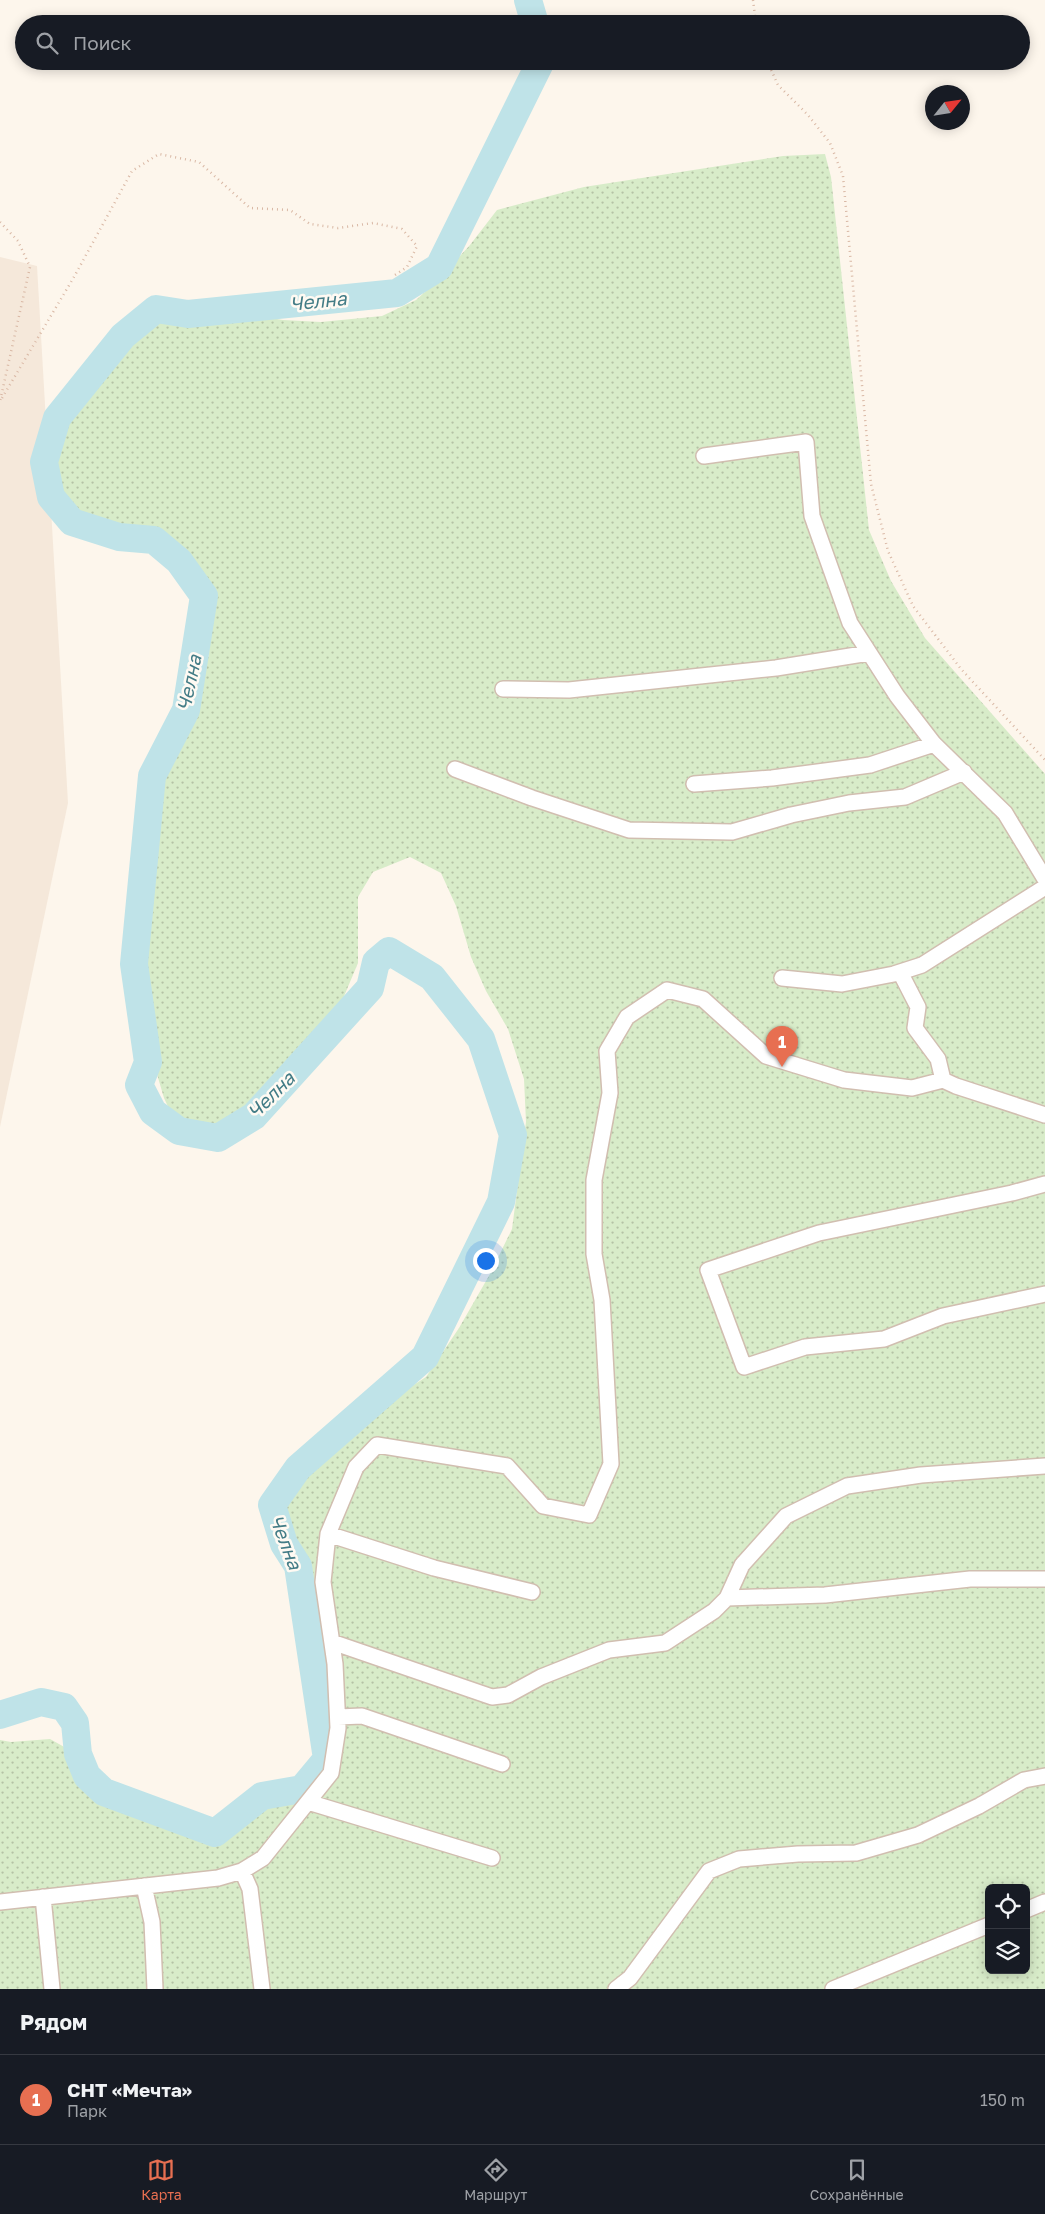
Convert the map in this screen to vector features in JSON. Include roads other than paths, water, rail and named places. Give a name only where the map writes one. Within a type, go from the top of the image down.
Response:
[{"type":"street","points":[[704,456],[806,442],[812,516],[850,623],[897,696],[934,744],[1005,813],[1045,879]]},
{"type":"street","points":[[503,689],[569,690],[776,668],[869,653]]},
{"type":"street","points":[[694,784],[772,778],[870,765],[934,744]]},
{"type":"street","points":[[455,769],[532,798],[629,830],[732,832],[791,815],[849,803],[905,798],[964,772]]},
{"type":"street","points":[[782,978],[842,984],[900,972],[922,965],[1045,887]]},
{"type":"street","points":[[900,972],[918,1007],[915,1028],[938,1059],[943,1080]]},
{"type":"street","points":[[0,1902],[218,1878],[242,1871],[263,1858],[331,1773],[338,1717],[332,1642],[323,1582],[328,1534],[356,1467],[377,1445],[506,1466],[543,1506],[589,1515],[611,1464],[602,1300],[594,1254],[594,1180],[610,1093],[607,1051],[628,1017],[667,990],[703,999],[766,1056],[844,1080],[912,1088],[943,1080],[1045,1115]]},
{"type":"street","points":[[1045,1184],[1012,1193],[819,1233],[708,1270],[744,1367],[805,1347],[884,1339],[943,1316],[1045,1294]]},
{"type":"street","points":[[332,1642],[492,1697],[508,1695],[542,1677],[609,1650],[664,1643],[714,1610],[726,1598],[742,1564],[786,1516],[847,1486],[921,1476],[1045,1466]]},
{"type":"street","points":[[328,1534],[434,1568],[532,1592]]},
{"type":"street","points":[[726,1598],[825,1595],[970,1579],[1045,1579]]},
{"type":"street","points":[[338,1717],[362,1716],[502,1764]]},
{"type":"street","points":[[616,1989],[630,1978],[709,1871],[738,1859],[798,1854],[856,1853],[918,1835],[979,1806],[1024,1780],[1045,1776]]},
{"type":"street","points":[[308,1802],[492,1858]]},
{"type":"street","points":[[242,1871],[250,1890],[262,1989]]},
{"type":"street","points":[[144,1886],[152,1922],[155,1989]]},
{"type":"street","points":[[43,1897],[52,1989]]},
{"type":"street","points":[[1030,1908],[1045,1902]]},
{"type":"street","points":[[833,1989],[985,1927]]},
{"type":"waterway","name":"Челна","points":[[528,0],[532,15]]},
{"type":"waterway","name":"Челна","points":[[0,1715],[41,1702],[64,1707],[75,1723],[78,1754],[87,1776],[104,1792],[215,1833],[262,1796],[302,1789],[327,1759],[298,1566],[284,1544],[272,1505],[298,1468],[425,1357],[501,1202],[513,1135],[481,1039],[432,977],[389,951],[376,962],[370,988],[254,1116],[218,1138],[179,1131],[153,1112],[139,1085],[148,1062],[134,964],[152,776],[186,710],[204,596],[179,561],[154,540],[119,537],[72,522],[51,497],[44,462],[57,418],[123,336],[156,309],[188,314],[397,293],[439,267],[537,70]]},
{"type":"place","name":"СНТ «Мечта»","points":[[782,1067]]}]
